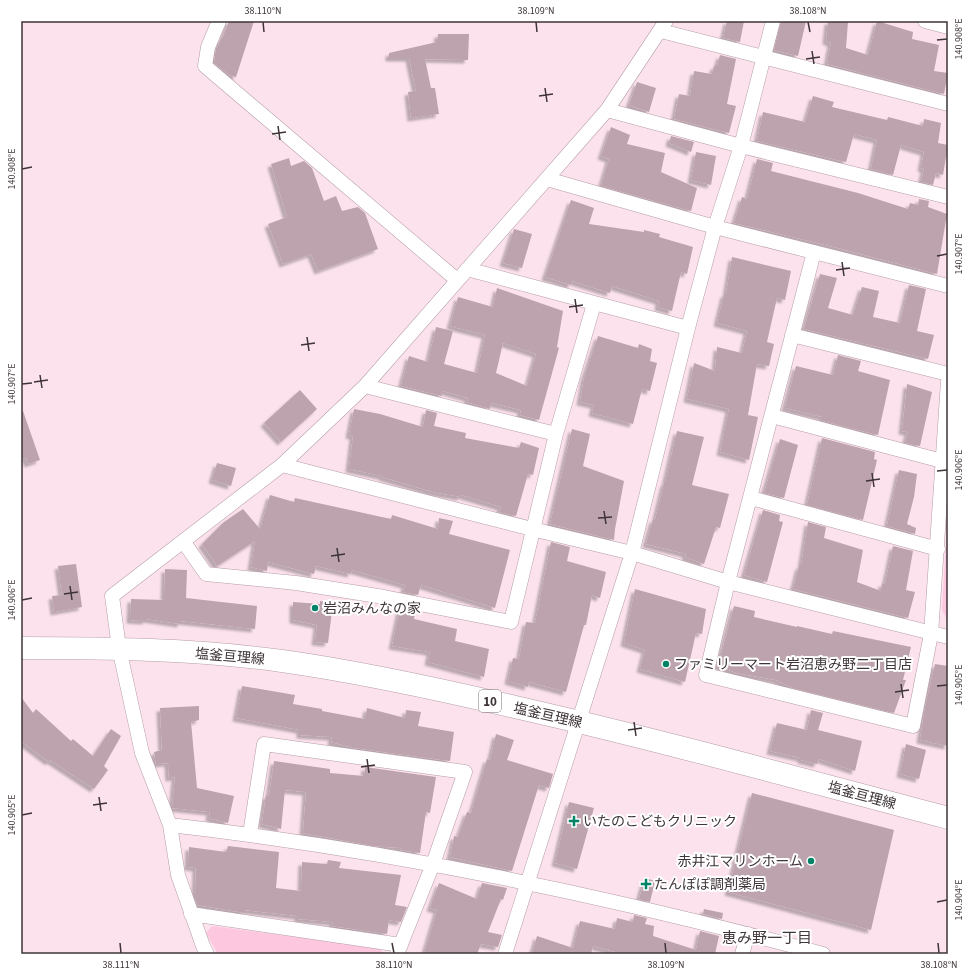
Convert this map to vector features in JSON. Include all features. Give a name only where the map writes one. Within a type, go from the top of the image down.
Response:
[{"type":"main road","name":"塩釜亘理線","points":[[21,648],[119,648],[233,656],[375,676],[579,722],[948,818]]},
{"type":"street","points":[[219,21],[208,47],[205,66],[457,280]]},
{"type":"street","points":[[505,954],[529,884],[632,553],[688,328],[715,227],[742,146],[774,21]]},
{"type":"street","points":[[925,21],[948,27]]},
{"type":"street","points":[[207,954],[191,914],[178,875],[170,825],[142,753],[119,648],[112,596],[282,465],[365,386],[607,110],[664,26],[765,57],[948,104]]},
{"type":"street","points":[[607,110],[742,146],[948,197]]},
{"type":"street","points":[[547,179],[715,227],[948,286]]},
{"type":"street","points":[[814,252],[728,582],[706,675],[913,726],[931,634],[938,549],[942,461],[948,381]]},
{"type":"street","points":[[467,269],[688,328]]},
{"type":"street","points":[[183,541],[206,574],[296,583],[384,597],[511,622],[532,529],[556,434],[594,304]]},
{"type":"street","points":[[792,335],[948,374]]},
{"type":"street","points":[[365,386],[556,434]]},
{"type":"street","points":[[772,416],[942,461]]},
{"type":"street","points":[[282,465],[632,553],[728,582],[931,634],[948,637]]},
{"type":"street","points":[[751,498],[938,549]]},
{"type":"street","points":[[191,914],[399,950],[433,864],[465,772],[264,744],[250,834]]},
{"type":"street","points":[[170,825],[250,834],[433,864],[529,884],[748,934],[823,954]]},
{"type":"street","points":[[742,954],[748,934]]},
{"type":"shaded area","points":[[948,509],[948,621],[942,610]]},
{"type":"shaded area","points":[[212,926],[380,948],[383,954],[218,954],[206,933]]},
{"type":"building","points":[[229,21],[254,21],[236,77],[229,75],[214,63],[216,49],[222,39]]},
{"type":"building","points":[[727,21],[744,21],[740,42],[723,38]]},
{"type":"building","points":[[781,21],[806,21],[798,56],[774,50]]},
{"type":"building","points":[[828,21],[848,22],[846,48],[868,55],[877,21],[913,32],[912,39],[939,45],[934,71],[948,73],[944,94],[827,64],[831,43],[826,41]]},
{"type":"building","points":[[438,34],[469,34],[468,60],[425,59],[431,88],[435,88],[439,114],[411,118],[408,92],[416,91],[409,58],[389,58],[389,53],[437,42]]},
{"type":"building","points":[[720,55],[736,59],[727,104],[736,106],[729,133],[674,119],[679,94],[690,96],[694,71],[712,74],[714,66],[717,66]]},
{"type":"building","points":[[637,82],[656,88],[649,112],[629,105]]},
{"type":"building","points":[[813,96],[834,102],[832,107],[887,120],[888,117],[923,126],[924,119],[941,123],[938,143],[948,145],[943,175],[936,173],[933,185],[921,182],[924,169],[921,168],[924,152],[901,145],[893,175],[871,169],[877,140],[854,134],[846,162],[757,141],[763,112],[805,122]]},
{"type":"building","points":[[611,127],[630,135],[627,144],[665,153],[661,172],[697,188],[691,211],[601,186],[609,159],[601,156]]},
{"type":"building","points":[[671,136],[694,142],[691,152],[669,143]]},
{"type":"building","points":[[696,152],[716,156],[711,185],[691,180]]},
{"type":"building","points":[[289,158],[291,166],[304,161],[312,168],[324,201],[336,196],[342,211],[358,207],[365,213],[378,249],[318,271],[311,254],[283,264],[268,224],[287,217],[271,164]]},
{"type":"building","points":[[757,159],[773,163],[771,171],[858,193],[908,209],[910,203],[918,205],[919,199],[929,201],[928,207],[947,214],[937,274],[734,223],[742,197],[747,199]]},
{"type":"building","points":[[571,200],[594,208],[589,224],[644,232],[644,230],[660,234],[659,237],[693,247],[687,274],[681,272],[672,311],[658,307],[659,301],[612,286],[610,293],[572,281],[571,285],[545,277]]},
{"type":"building","points":[[514,229],[532,234],[522,268],[503,263]]},
{"type":"building","points":[[732,257],[791,271],[785,300],[777,298],[767,342],[774,344],[769,366],[757,364],[748,415],[758,417],[749,460],[720,452],[729,409],[687,399],[694,363],[715,371],[717,347],[742,353],[747,331],[717,323],[724,294],[726,294]]},
{"type":"building","points":[[820,274],[837,278],[828,308],[853,315],[862,287],[879,291],[873,317],[900,323],[909,285],[926,289],[917,331],[934,335],[928,359],[804,329]]},
{"type":"building","points":[[497,288],[563,311],[557,347],[559,348],[539,420],[520,415],[521,410],[491,403],[490,409],[467,402],[468,398],[443,391],[442,396],[401,386],[409,356],[428,362],[436,327],[453,331],[444,364],[477,373],[485,335],[450,326],[458,297],[493,307]],"holes":[[[503,343],[536,354],[527,386],[496,373]]]},
{"type":"building","points":[[598,336],[638,348],[639,344],[652,349],[650,361],[657,363],[650,391],[642,389],[633,424],[592,413],[594,405],[580,402],[584,378]]},
{"type":"building","points":[[838,355],[861,361],[858,371],[890,380],[878,435],[823,421],[823,417],[785,408],[796,366],[833,375]]},
{"type":"building","points":[[907,384],[932,392],[920,446],[905,443],[908,432],[902,431]]},
{"type":"building","points":[[300,390],[317,409],[281,442],[264,423]]},
{"type":"building","points":[[354,409],[380,414],[423,427],[426,410],[437,413],[434,426],[466,433],[465,438],[519,448],[521,442],[539,448],[533,475],[528,474],[516,516],[499,512],[501,507],[461,495],[461,497],[433,492],[382,476],[349,469],[353,436],[349,435]]},
{"type":"building","points":[[23,411],[40,460],[28,464],[26,458],[21,460],[21,412]]},
{"type":"building","points":[[572,429],[590,434],[583,466],[624,481],[614,540],[550,524]]},
{"type":"building","points":[[677,431],[704,437],[692,485],[729,494],[720,528],[716,527],[704,564],[685,557],[686,554],[646,544],[653,519],[655,520]]},
{"type":"building","points":[[822,438],[875,452],[874,459],[877,460],[863,520],[807,505]]},
{"type":"building","points":[[780,439],[798,445],[784,498],[764,493]]},
{"type":"building","points":[[217,463],[236,468],[231,486],[212,480]]},
{"type":"building","points":[[899,470],[917,474],[914,497],[907,524],[916,528],[915,534],[887,526]]},
{"type":"building","points":[[270,495],[294,502],[295,498],[391,519],[392,515],[438,529],[439,518],[453,521],[449,534],[510,550],[495,608],[421,585],[418,595],[403,592],[405,585],[352,570],[351,574],[316,566],[314,574],[268,562],[267,571],[251,567],[255,541],[217,566],[202,544],[224,522],[243,509],[260,529]]},
{"type":"building","points":[[763,510],[780,515],[779,521],[783,522],[767,582],[744,575]]},
{"type":"building","points":[[808,522],[826,527],[824,538],[863,550],[857,582],[881,591],[882,583],[885,584],[893,546],[913,551],[906,590],[915,592],[908,618],[793,589],[799,566],[801,566]]},
{"type":"building","points":[[551,542],[570,547],[567,561],[606,572],[600,598],[592,595],[586,625],[584,625],[566,692],[529,682],[528,687],[508,681],[513,658],[519,659],[526,622],[535,623]]},
{"type":"building","points":[[76,564],[82,607],[54,612],[52,596],[62,595],[58,566]]},
{"type":"building","points":[[165,569],[187,570],[186,598],[257,606],[255,629],[181,621],[181,624],[146,619],[146,621],[130,620],[131,599],[164,600]]},
{"type":"building","points":[[635,589],[706,609],[702,634],[696,633],[685,682],[640,669],[645,650],[624,643]]},
{"type":"building","points":[[320,601],[333,603],[328,643],[315,642],[317,625],[293,620],[293,602],[320,604]]},
{"type":"building","points":[[734,606],[755,611],[754,617],[797,627],[832,634],[833,631],[911,647],[903,680],[906,680],[894,713],[792,688],[776,680],[737,673],[718,666]]},
{"type":"building","points":[[400,609],[415,612],[414,619],[457,629],[455,641],[489,649],[484,677],[428,662],[430,652],[392,646]]},
{"type":"building","points":[[935,664],[948,666],[948,746],[920,740],[925,707]]},
{"type":"building","points":[[242,686],[295,695],[293,704],[365,719],[367,708],[405,718],[406,710],[421,712],[418,726],[454,732],[450,761],[354,748],[331,742],[332,737],[300,735],[300,730],[236,718]]},
{"type":"building","points":[[21,697],[33,713],[36,709],[71,741],[73,739],[93,756],[111,729],[121,736],[104,766],[108,770],[94,789],[50,760],[49,762],[21,741]]},
{"type":"building","points":[[199,706],[199,720],[191,722],[197,788],[234,796],[228,823],[209,818],[210,812],[172,808],[175,777],[169,778],[168,763],[156,764],[154,752],[162,750],[160,708]]},
{"type":"building","points":[[811,710],[823,713],[818,730],[862,741],[855,771],[819,759],[817,764],[801,760],[801,758],[770,751],[777,723],[807,730]]},
{"type":"building","points":[[496,734],[514,740],[507,760],[553,774],[549,788],[539,785],[512,871],[450,857],[454,836],[458,837],[467,812],[471,813],[487,759],[490,760]]},
{"type":"building","points":[[906,744],[926,750],[919,779],[900,774]]},
{"type":"building","points":[[274,761],[330,769],[330,773],[364,776],[365,767],[436,777],[430,813],[426,812],[420,853],[400,850],[401,848],[373,846],[303,833],[306,792],[285,790],[281,829],[262,824],[266,795],[269,796]]},
{"type":"building","name":"赤井江マリンホーム","points":[[752,793],[894,830],[871,930],[728,892]]},
{"type":"building","points":[[569,802],[594,808],[577,869],[555,863]]},
{"type":"building","points":[[228,846],[279,852],[276,888],[301,891],[302,862],[327,864],[328,860],[341,862],[339,868],[401,875],[395,905],[407,907],[401,922],[389,920],[387,934],[332,926],[333,922],[298,919],[298,916],[245,910],[245,913],[197,905],[195,898],[196,868],[188,867],[189,847],[226,852]]},
{"type":"building","points":[[645,878],[655,881],[650,902],[639,899]]},
{"type":"building","points":[[439,883],[477,899],[482,883],[507,888],[488,932],[502,935],[498,947],[481,944],[477,954],[424,954],[437,910],[430,908]]},
{"type":"building","points":[[704,909],[723,913],[722,919],[703,914]]},
{"type":"building","points":[[634,915],[647,918],[645,924],[654,926],[653,936],[696,950],[700,931],[719,936],[715,954],[623,954],[593,946],[591,954],[532,954],[537,936],[573,948],[580,921],[615,929],[617,918],[633,922]]},
{"type":"place","name":"岩沼みんなの家","points":[[315,608]]},
{"type":"place","name":"ファミリーマート岩沼恵み野二丁目店","points":[[666,664]]},
{"type":"place","name":"いたのこどもクリニック","points":[[574,821]]},
{"type":"place","name":"赤井江マリンホーム","points":[[811,861]]},
{"type":"place","name":"たんぽぽ調剤薬局","points":[[646,884]]},
{"type":"district","name":"恵み野一丁目","points":[[767,938]]}]
